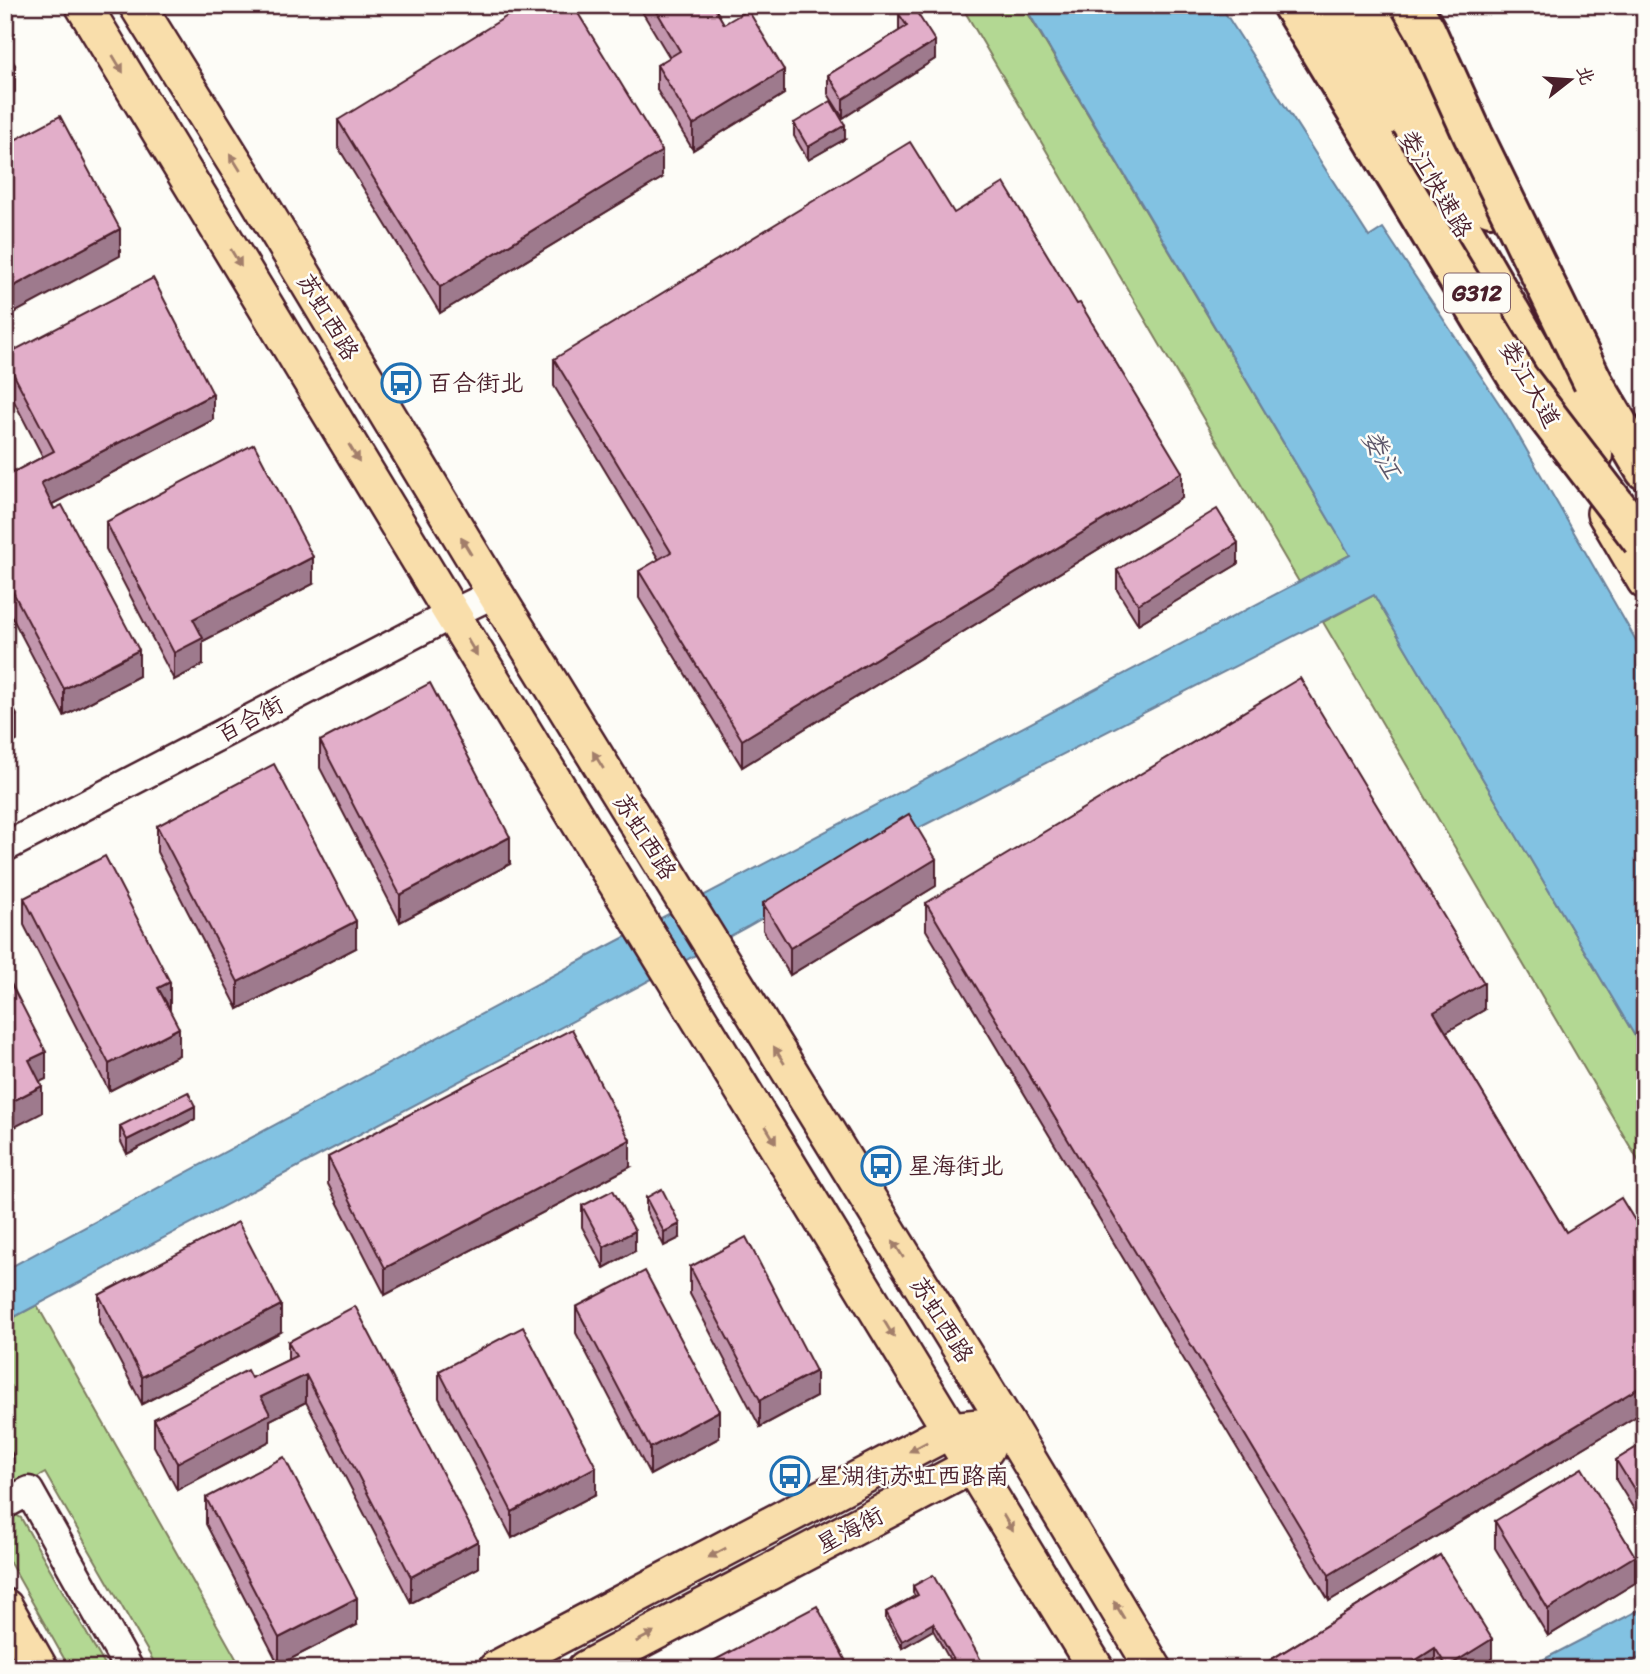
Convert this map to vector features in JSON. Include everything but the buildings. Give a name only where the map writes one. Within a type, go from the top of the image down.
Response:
[{"type":"highway","points":[[1292,5],[1518,378],[1644,542]]},
{"type":"highway","name":"娄江快速路","points":[[1332,5],[1644,542]]},
{"type":"highway","name":"娄江快速路","points":[[1373,5],[1645,470]]},
{"type":"highway","points":[[1411,5],[1593,382]]},
{"type":"main road","name":"苏虹西路","points":[[83,5],[1096,1669]]},
{"type":"main road","name":"苏虹西路","points":[[137,5],[254,193],[495,593],[1007,1424],[1154,1669]]},
{"type":"main road","name":"娄江大道","points":[[1310,5],[1645,581]]},
{"type":"main road","name":"G312","points":[[1395,5],[1645,437]]},
{"type":"main road","name":"星海街","points":[[496,1669],[951,1430],[1007,1424]]},
{"type":"main road","name":"星海街","points":[[584,1669],[972,1465],[1007,1424]]},
{"type":"main road","points":[[5,1608],[40,1669]]},
{"type":"street","name":"百合街","points":[[5,847],[495,593]]},
{"type":"street","points":[[5,1504],[29,1491],[129,1669]]},
{"type":"green space","points":[[961,5],[1023,5],[1350,555],[1299,582]]},
{"type":"green space","points":[[1374,595],[1645,1053],[1645,1172],[1323,622]]},
{"type":"green space","points":[[37,1305],[242,1669],[158,1669],[45,1473],[5,1496],[5,1322]]},
{"type":"green space","points":[[5,1514],[14,1514],[21,1518],[107,1669],[70,1669],[5,1554]]},
{"type":"water","name":"娄江","points":[[1024,5],[1220,5],[1369,237],[1383,228],[1506,414],[1645,656],[1645,1053],[1374,595],[907,834],[637,987],[5,1322],[5,1270],[606,947],[1350,555]]},
{"type":"water","points":[[1645,1607],[1645,1655],[1619,1669],[1525,1669]]},
{"type":"place","name":"百合街北","points":[[401,383]]},
{"type":"place","name":"星海街北","points":[[881,1166]]},
{"type":"place","name":"星湖街苏虹西路南","points":[[790,1476]]}]
